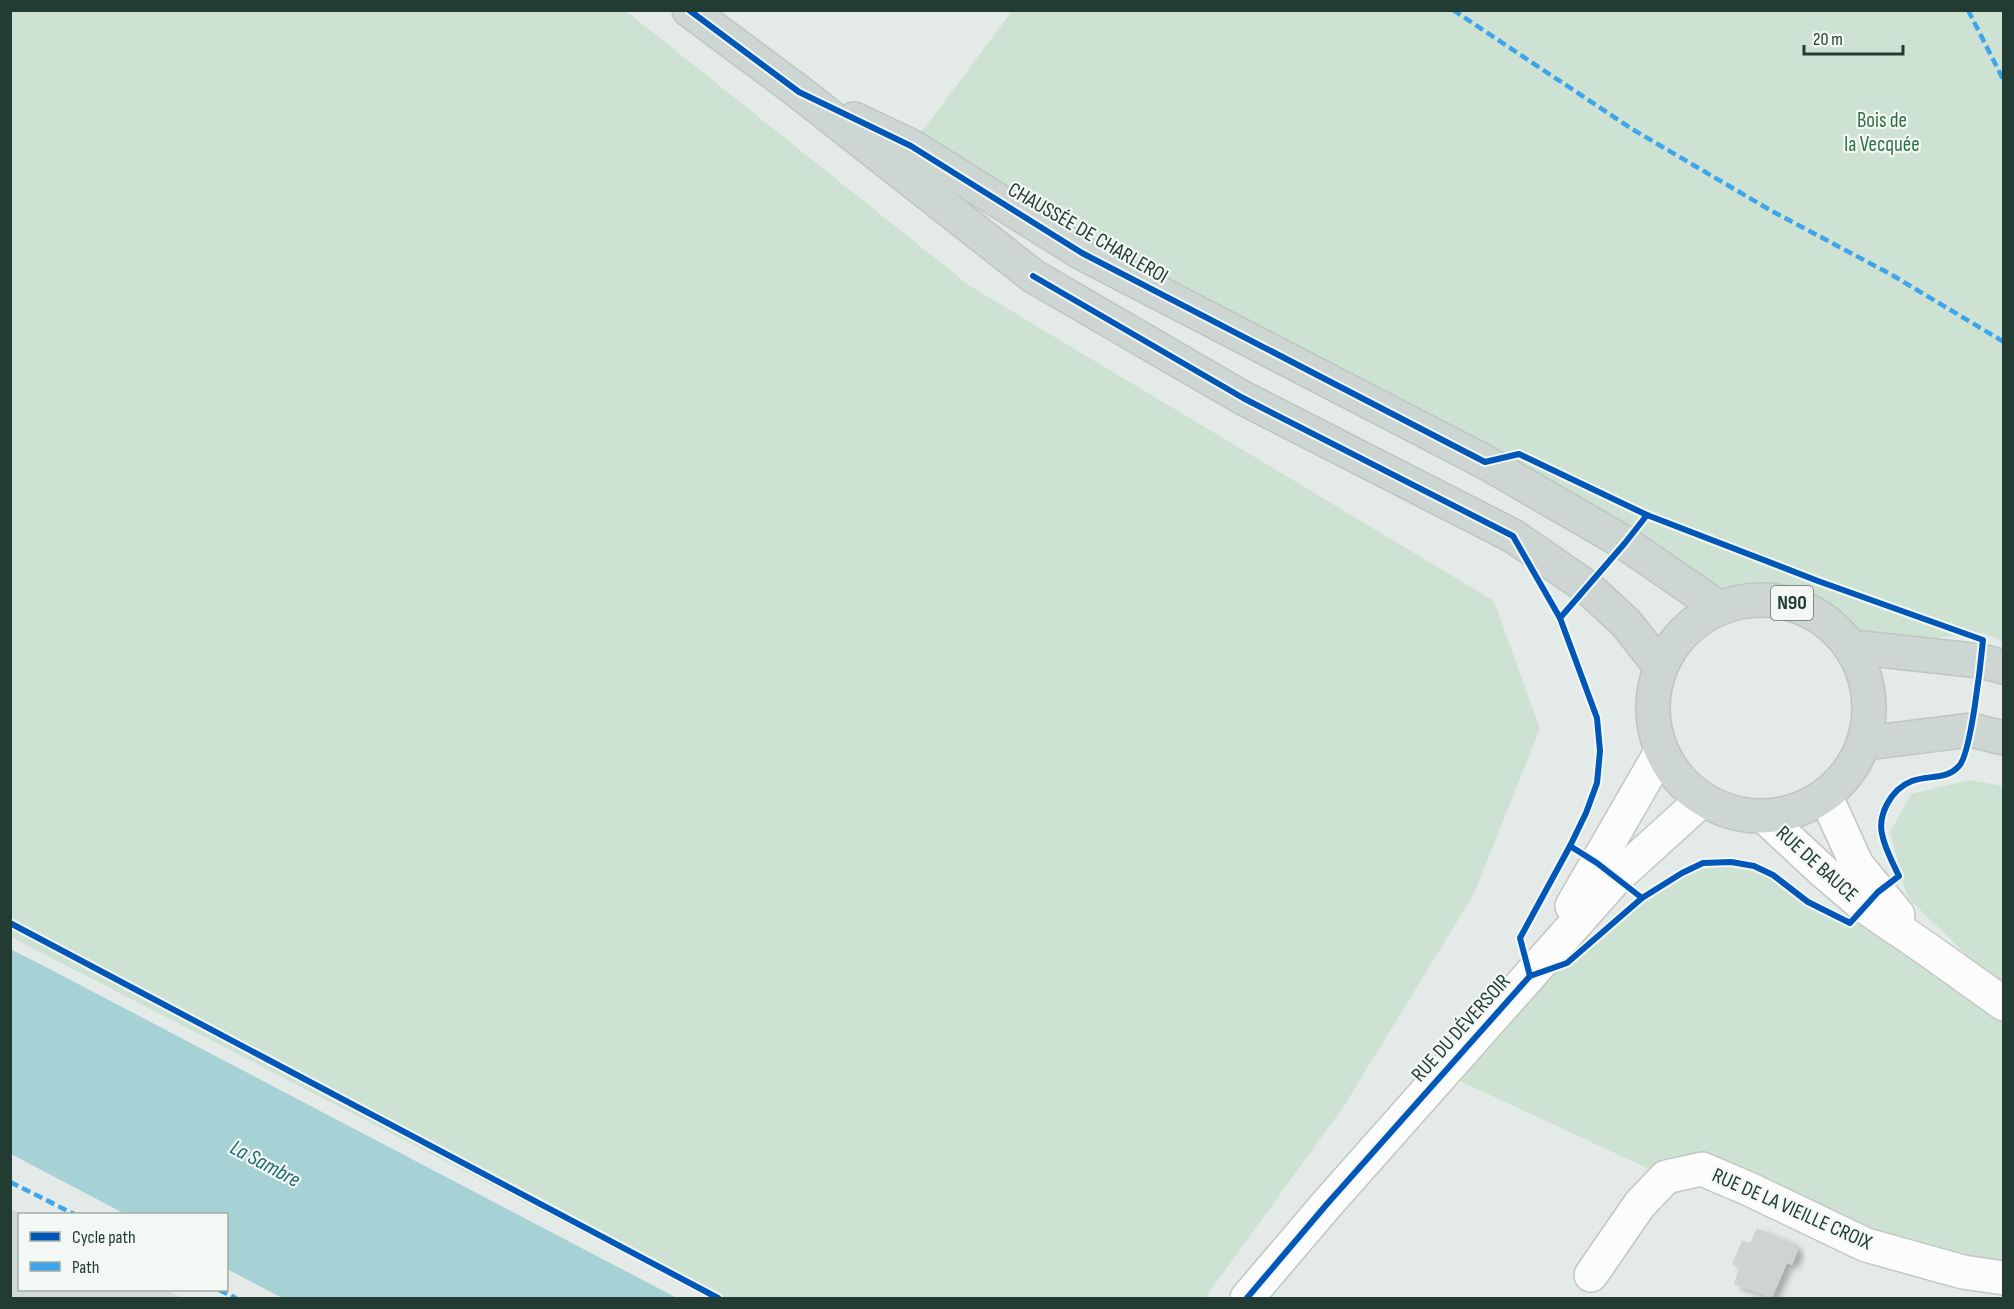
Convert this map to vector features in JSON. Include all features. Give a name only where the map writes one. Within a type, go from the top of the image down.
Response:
[{"type":"main road","name":"CHAUSSÉE DE CHARLEROI","points":[[689,10],[799,92],[1033,276],[1243,399],[1513,536],[1587,587],[1626,623],[1660,666]]},
{"type":"main road","name":"CHAUSSÉE DE CHARLEROI","points":[[799,92],[911,146],[1082,253],[1485,462],[1625,543],[1718,608]]},
{"type":"main road","name":"N90","points":[[1750,599],[1793,604],[1823,617],[1852,647],[1870,694],[1866,743],[1850,773],[1826,797],[1766,818],[1744,817],[1722,811],[1702,800],[1661,752],[1653,723],[1652,694],[1660,666],[1684,631],[1718,608],[1750,599]]},
{"type":"main road","points":[[1852,647],[1981,661],[2004,667]]},
{"type":"main road","points":[[1866,743],[1971,730],[2004,738]]},
{"type":"street","name":"RUE DU DÉVERSOIR","points":[[1530,976],[1661,752]]},
{"type":"street","name":"RUE DE BAUCE","points":[[1826,797],[1857,865],[1927,949]]},
{"type":"street","name":"RUE DU DÉVERSOIR","points":[[1247,1299],[1327,1204],[1616,878],[1702,800]]},
{"type":"street","name":"RUE DE BAUCE","points":[[1766,818],[1824,873],[1864,906],[2004,1004]]},
{"type":"street","name":"RUE DE LA VIEILLE CROIX","points":[[1591,1275],[1640,1204],[1666,1177],[1702,1169],[1866,1245],[1964,1272],[2004,1278]]},
{"type":"shaded area","points":[[11,1209],[19,1213],[18,1291],[167,1291],[182,1298],[11,1298]]},
{"type":"green space","points":[[10,11],[626,11],[970,286],[1494,601],[1540,729],[1474,894],[1344,1106],[1205,1298],[710,1298],[11,937]]},
{"type":"green space","name":"Bois de la Vecquée","points":[[1012,11],[2003,11],[2003,641],[1982,633],[1852,647],[1823,617],[1793,604],[1751,599],[1718,607],[911,146]]},
{"type":"green space","points":[[1969,780],[2003,786],[2003,986],[1988,976],[1907,897],[1890,832],[1911,794]]},
{"type":"green space","points":[[1731,862],[1754,866],[1773,875],[1808,902],[1849,923],[1864,906],[2003,1007],[2003,1278],[1749,1189],[1666,1177],[1460,1081],[1539,973],[1567,963],[1642,898],[1682,873],[1703,863]]},
{"type":"water","name":"La Sambre","points":[[10,949],[677,1298],[282,1298],[228,1270],[228,1213],[123,1213],[11,1154]]},
{"type":"building","points":[[1757,1228],[1791,1243],[1798,1250],[1792,1265],[1787,1263],[1772,1298],[1734,1284],[1739,1268],[1732,1264],[1742,1241],[1750,1243]]},
{"type":"marked path","points":[[1453,10],[1632,129],[1770,210],[1892,275],[2004,342]]},
{"type":"marked path","points":[[1968,10],[2004,81]]},
{"type":"marked path","points":[[10,1182],[72,1213]]},
{"type":"marked path","points":[[221,1291],[236,1298]]},
{"type":"cycle path","points":[[689,10],[799,92],[911,146],[1082,253],[1485,462],[1519,454],[1647,515]]},
{"type":"cycle path","points":[[1033,276],[1243,398],[1513,536],[1560,618],[1597,718],[1600,751],[1597,783],[1570,846],[1597,863],[1642,898]]},
{"type":"cycle path","points":[[1247,1298],[1327,1204],[1530,976],[1567,963],[1642,898],[1703,863],[1731,862],[1754,866],[1773,875],[1808,902],[1850,923],[1878,892],[1899,876],[1881,830],[1887,804],[1904,785],[1954,770],[1959,766],[1968,744],[1983,640],[1818,581],[1647,515],[1560,618]]},
{"type":"cycle path","points":[[1530,976],[1520,938],[1570,846]]},
{"type":"cycle path","points":[[10,923],[718,1298]]}]
